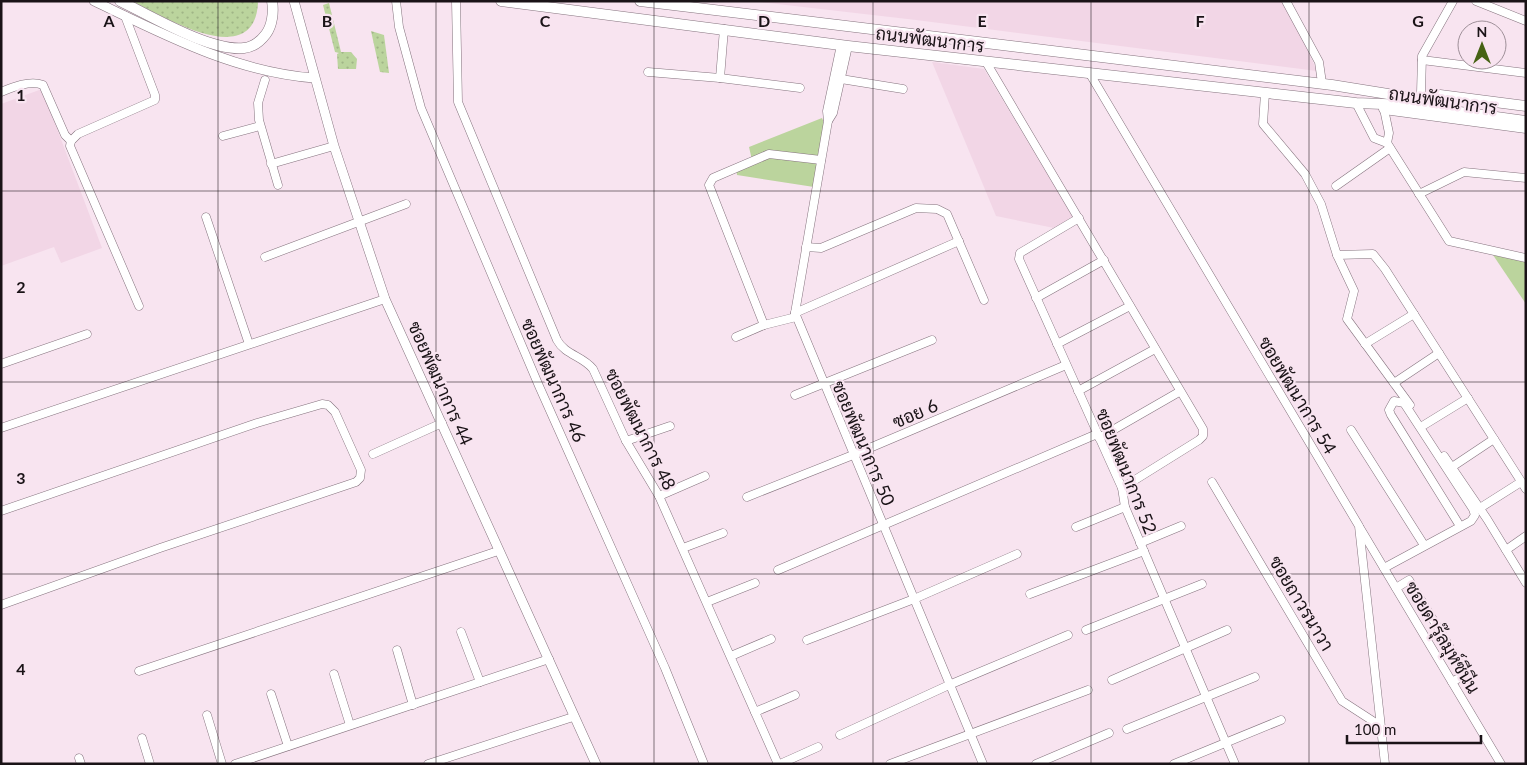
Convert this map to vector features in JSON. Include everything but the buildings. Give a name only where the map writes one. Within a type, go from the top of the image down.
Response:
[{"type":"main road","points":[[120,1],[204,41],[232,48],[246,48],[261,40],[270,25],[272,1]]},
{"type":"main road","name":"ถนนพัฒนาการ","points":[[501,1],[844,46],[1526,120]]},
{"type":"main road","name":"ถนนพัฒนาการ","points":[[640,1],[1322,83],[1526,114]]},
{"type":"main road","name":"ถนนพัฒนาการ","points":[[1364,89],[1421,93],[1526,106]]},
{"type":"main road","name":"ถนนพัฒนาการ","points":[[1356,103],[1384,109],[1526,128]]},
{"type":"street","points":[[94,1],[224,60],[293,76],[314,78]]},
{"type":"street","name":"ซอยพัฒนาการ 44","points":[[294,1],[334,146],[385,299],[498,551],[549,659],[573,717],[596,764]]},
{"type":"street","name":"ซอยพัฒนาการ 46","points":[[396,1],[399,27],[421,108],[536,377],[665,668],[704,764]]},
{"type":"street","name":"ซอยพัฒนาการ 48","points":[[456,1],[458,102],[557,340],[565,350],[589,364],[593,369],[626,441],[659,496],[779,764]]},
{"type":"street","points":[[1286,1],[1319,62],[1322,83]]},
{"type":"street","points":[[1421,93],[1422,56],[1452,1]]},
{"type":"street","points":[[1476,1],[1526,21]]},
{"type":"street","points":[[71,141],[78,134],[155,100],[155,94],[125,16]]},
{"type":"street","points":[[720,78],[724,30]]},
{"type":"street","points":[[828,120],[833,113],[841,79],[844,46]]},
{"type":"street","points":[[795,315],[828,120],[827,111],[844,46]]},
{"type":"street","points":[[1422,60],[1526,73]]},
{"type":"street","points":[[986,62],[1104,260],[1179,392],[1203,429],[1203,436],[1122,488]]},
{"type":"street","points":[[648,72],[720,78],[800,88]]},
{"type":"street","name":"ซอยพัฒนาการ 54","points":[[1090,74],[1359,526],[1379,725],[1385,764]]},
{"type":"street","points":[[841,79],[903,89]]},
{"type":"street","points":[[265,80],[258,103],[260,126],[278,185]]},
{"type":"street","points":[[1,92],[14,86],[36,83],[43,85],[65,135],[71,141],[73,154],[139,306]]},
{"type":"street","points":[[1265,93],[1263,124],[1305,174],[1321,204],[1337,255],[1354,291],[1347,320],[1424,425],[1480,508],[1526,583]]},
{"type":"street","points":[[1356,103],[1374,138],[1388,146],[1450,242],[1526,258]]},
{"type":"street","points":[[1336,186],[1388,146],[1389,133],[1384,109]]},
{"type":"street","points":[[223,136],[260,126]]},
{"type":"street","points":[[271,164],[334,146]]},
{"type":"street","points":[[764,325],[708,185],[713,178],[768,154],[821,160]]},
{"type":"street","points":[[1419,194],[1464,172],[1526,178]]},
{"type":"street","points":[[265,257],[406,204]]},
{"type":"street","points":[[806,247],[821,248],[916,208],[937,209],[947,214],[984,300]]},
{"type":"street","points":[[206,217],[249,344]]},
{"type":"street","name":"ซอยพัฒนาการ 52","points":[[1079,218],[1019,255],[1018,259],[1122,488],[1125,507],[1235,764]]},
{"type":"street","points":[[736,337],[795,315],[959,240]]},
{"type":"street","points":[[1337,255],[1373,254],[1524,485],[1480,508]]},
{"type":"street","points":[[1036,298],[1104,260]]},
{"type":"street","points":[[1,428],[385,299]]},
{"type":"street","points":[[1057,344],[1130,306]]},
{"type":"street","points":[[1365,344],[1414,314]]},
{"type":"street","name":"ซอยพัฒนาการ 50","points":[[795,315],[983,764]]},
{"type":"street","points":[[1,364],[87,334]]},
{"type":"street","points":[[795,395],[932,340]]},
{"type":"street","points":[[1078,391],[1155,349]]},
{"type":"street","points":[[1394,383],[1439,353]]},
{"type":"street","name":"ซอย 6","points":[[747,497],[853,455],[1066,365]]},
{"type":"street","points":[[778,570],[882,524],[1098,436],[1179,392]]},
{"type":"street","points":[[1424,425],[1468,398]]},
{"type":"street","points":[[1384,568],[1471,520],[1475,515],[1473,508],[1404,403],[1394,402],[1389,410],[1391,415],[1460,526]]},
{"type":"street","points":[[1,511],[257,423],[322,404],[328,405],[335,412],[361,470],[360,478],[356,482],[160,548],[1,605]]},
{"type":"street","points":[[373,454],[442,423]]},
{"type":"street","points":[[626,441],[670,426]]},
{"type":"street","points":[[1351,430],[1424,545]]},
{"type":"street","points":[[1452,467],[1494,439]]},
{"type":"street","points":[[659,496],[705,476]]},
{"type":"street","name":"ซอยถาวรนาวา","points":[[1212,482],[1342,701],[1379,725]]},
{"type":"street","points":[[1076,528],[1125,507]]},
{"type":"street","points":[[1030,594],[1142,547],[1181,526]]},
{"type":"street","name":"ซอยดารุ๊ลมุห์ซีนีน","points":[[1359,526],[1501,764]]},
{"type":"street","points":[[683,548],[722,533]]},
{"type":"street","points":[[1506,550],[1526,536]]},
{"type":"street","points":[[139,671],[498,551]]},
{"type":"street","points":[[807,640],[914,599],[1017,554]]},
{"type":"street","points":[[1396,588],[1409,580],[1466,674],[1452,682]]},
{"type":"street","points":[[707,602],[755,583]]},
{"type":"street","points":[[1086,630],[1202,584]]},
{"type":"street","points":[[1112,680],[1227,630]]},
{"type":"street","points":[[461,632],[480,682]]},
{"type":"street","points":[[840,735],[949,685],[1068,636]]},
{"type":"street","points":[[731,656],[771,639]]},
{"type":"street","points":[[397,650],[413,704]]},
{"type":"street","points":[[235,764],[549,659]]},
{"type":"street","points":[[334,674],[350,725]]},
{"type":"street","points":[[1127,729],[1254,678]]},
{"type":"street","points":[[890,764],[1088,690]]},
{"type":"street","points":[[271,694],[288,746]]},
{"type":"street","points":[[755,712],[794,695]]},
{"type":"street","points":[[207,715],[222,764]]},
{"type":"street","points":[[428,764],[573,717]]},
{"type":"street","points":[[1174,764],[1281,720]]},
{"type":"street","points":[[1036,764],[1110,733]]},
{"type":"street","points":[[142,738],[150,764]]},
{"type":"street","points":[[779,764],[818,747]]},
{"type":"shaded area","points":[[751,1],[1285,1],[1317,71],[916,20]]},
{"type":"shaded area","points":[[932,62],[984,69],[1073,217],[1054,228],[996,216]]},
{"type":"shaded area","points":[[42,89],[102,248],[61,263],[54,247],[1,266],[1,104]]},
{"type":"green space","points":[[132,1],[257,1],[258,3],[253,23],[241,34],[225,37],[205,34],[185,27]]},
{"type":"green space","points":[[329,3],[341,52],[351,52],[357,59],[356,69],[338,69],[337,54],[339,53],[335,52],[323,5]]},
{"type":"green space","points":[[371,31],[384,35],[389,73],[380,72]]},
{"type":"green space","points":[[822,118],[825,125],[814,187],[737,175],[736,168],[752,160],[749,147]]},
{"type":"green space","points":[[1493,255],[1526,262],[1526,304]]}]
